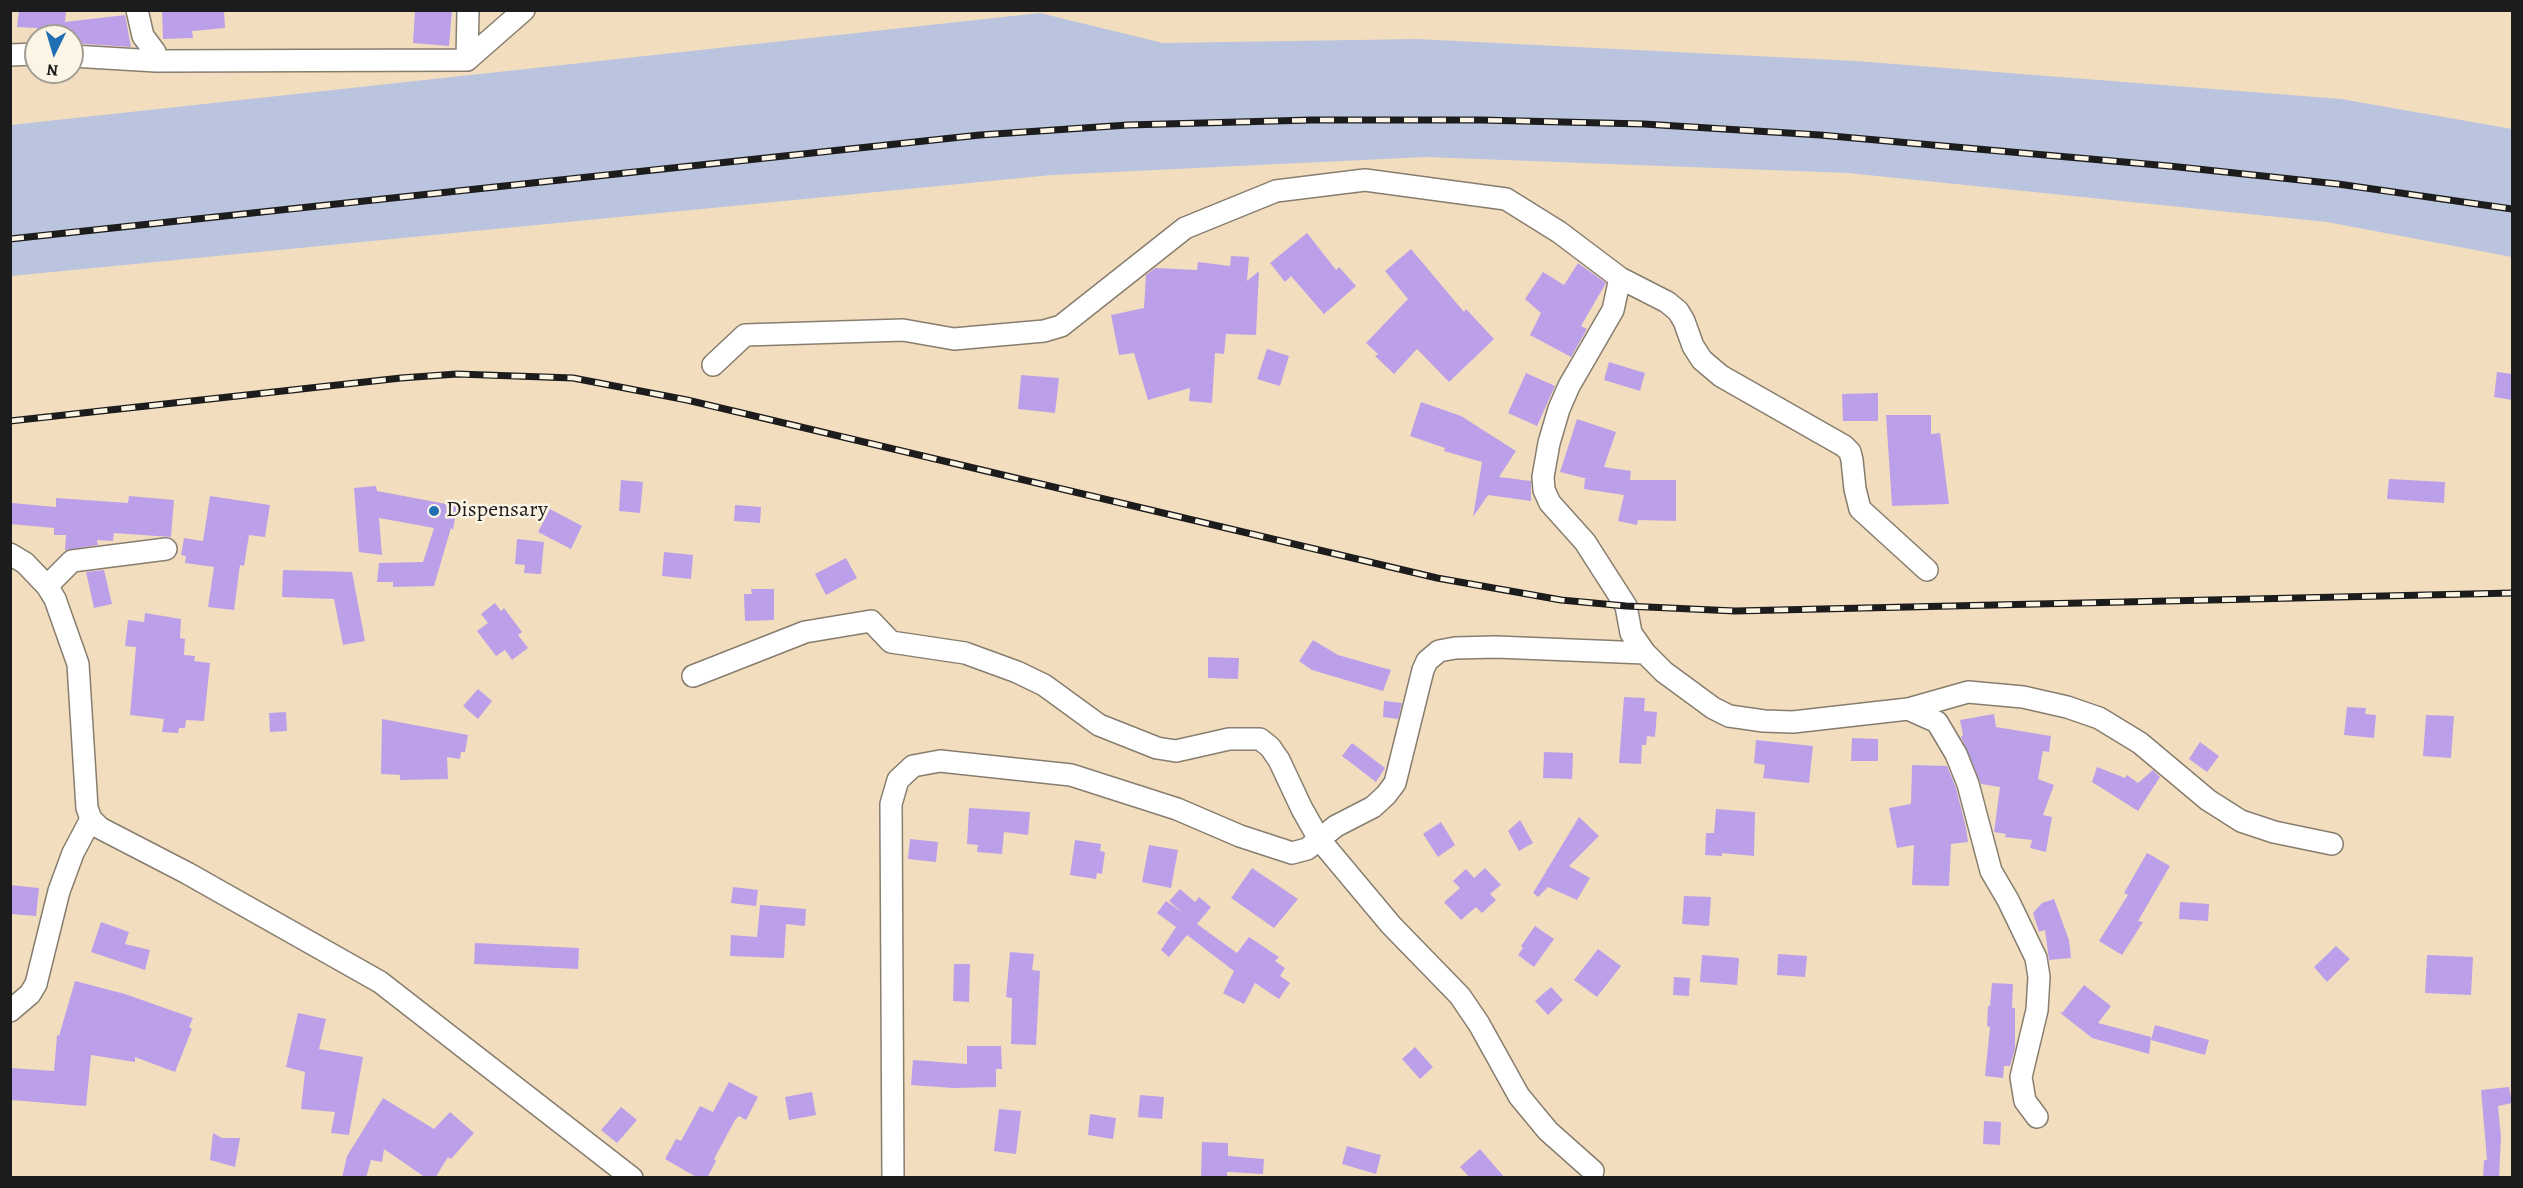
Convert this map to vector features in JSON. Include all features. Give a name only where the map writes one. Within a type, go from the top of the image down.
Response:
[{"type":"street","points":[[137,10],[143,36],[155,52],[156,61]]},
{"type":"street","points":[[467,60],[468,10]]},
{"type":"street","points":[[84,57],[156,61],[467,60],[525,10]]},
{"type":"street","points":[[713,365],[745,335],[903,330],[954,339],[1014,336],[1061,326],[1185,228],[1276,191],[1365,180],[1506,199],[1559,232],[1620,278],[1667,302],[1678,311],[1701,360],[1721,376],[1844,446],[1850,452],[1860,508],[1927,570]]},
{"type":"street","points":[[1620,278],[1612,310],[1569,386],[1559,409],[1549,443],[1544,490],[1550,503],[1585,542],[1626,606],[1631,633],[1646,654],[1664,672],[1713,708],[1729,716],[1764,721],[1793,722],[1908,708],[1968,692],[2024,697],[2067,707],[2099,718],[2140,743],[2208,800],[2241,821],[2274,832],[2332,844]]},
{"type":"street","points":[[47,586],[72,561],[166,549]]},
{"type":"street","points":[[10,554],[25,563],[47,586],[78,664],[87,808],[92,819],[100,828],[198,879],[380,982],[632,1178]]},
{"type":"street","points":[[693,676],[805,632],[871,621],[891,642],[965,653],[1017,672],[1044,685],[1099,725],[1157,748],[1176,751],[1229,740],[1260,739],[1270,747],[1279,760],[1302,809],[1320,839],[1390,925],[1460,996],[1479,1024],[1519,1096],[1548,1131],[1593,1171]]},
{"type":"street","points":[[893,1178],[891,804],[898,780],[914,766],[940,761],[1071,775],[1177,809],[1240,836],[1292,853],[1307,849],[1336,826],[1373,807],[1395,783],[1423,670],[1427,661],[1439,651],[1496,647],[1646,654]]},
{"type":"street","points":[[1908,708],[1937,722],[1956,754],[1968,784],[1991,871],[2036,958],[2039,977],[2037,1010],[2021,1077],[2025,1101],[2037,1117]]},
{"type":"street","points":[[10,1011],[30,994],[36,984],[59,891],[73,853],[92,819]]},
{"type":"shaded area","points":[[1040,13],[1163,43],[1417,39],[1856,61],[2341,99],[2512,129],[2512,257],[2327,222],[1848,173],[1425,157],[1052,175],[11,276],[11,125]]},
{"type":"building","points":[[19,10],[66,10],[65,22],[125,15],[131,47],[84,44],[84,24],[24,24],[24,27],[17,27]]},
{"type":"building","points":[[162,10],[224,10],[225,28],[192,31],[193,38],[163,39]]},
{"type":"building","points":[[415,10],[452,10],[449,46],[413,43]]},
{"type":"building","points":[[1307,233],[1336,270],[1339,267],[1356,286],[1324,314],[1291,276],[1285,282],[1270,263]]},
{"type":"building","points":[[1411,249],[1464,312],[1466,309],[1494,339],[1449,382],[1417,349],[1394,374],[1375,356],[1378,354],[1366,343],[1408,299],[1385,271]]},
{"type":"building","points":[[1231,256],[1249,257],[1247,281],[1259,271],[1256,335],[1226,334],[1224,354],[1215,353],[1212,403],[1189,401],[1190,388],[1148,400],[1134,353],[1119,355],[1111,315],[1144,308],[1146,275],[1155,268],[1197,270],[1198,262],[1230,266]]},
{"type":"building","points":[[1578,263],[1606,283],[1581,326],[1587,329],[1571,357],[1530,335],[1541,313],[1525,299],[1543,272],[1564,285]]},
{"type":"building","points":[[1267,349],[1289,356],[1280,386],[1257,379]]},
{"type":"building","points":[[1609,362],[1645,373],[1640,391],[1604,380]]},
{"type":"building","points":[[2497,372],[2512,374],[2512,400],[2494,397]]},
{"type":"building","points":[[1526,373],[1555,386],[1537,426],[1508,413]]},
{"type":"building","points":[[1021,375],[1059,378],[1055,413],[1018,409]]},
{"type":"building","points":[[1878,393],[1878,421],[1843,421],[1842,394]]},
{"type":"building","points":[[1421,402],[1461,416],[1516,451],[1499,477],[1531,481],[1531,501],[1488,495],[1473,517],[1482,462],[1444,451],[1445,448],[1410,436]]},
{"type":"building","points":[[1886,415],[1931,415],[1931,434],[1940,433],[1949,504],[1892,506]]},
{"type":"building","points":[[1577,419],[1616,432],[1604,467],[1631,471],[1630,480],[1676,480],[1676,521],[1638,520],[1637,525],[1618,521],[1624,495],[1584,489],[1585,479],[1588,479],[1560,472]]},
{"type":"building","points":[[2389,479],[2445,482],[2444,503],[2387,499]]},
{"type":"building","points":[[621,480],[643,482],[640,513],[619,511]]},
{"type":"building","points":[[376,486],[377,491],[457,506],[453,530],[451,528],[434,586],[393,587],[393,582],[377,582],[379,563],[423,562],[434,528],[379,518],[382,555],[359,552],[354,488]]},
{"type":"building","points":[[129,496],[174,500],[171,537],[114,533],[113,541],[97,540],[98,545],[65,550],[66,535],[54,535],[54,528],[10,524],[12,503],[56,507],[56,498],[128,503]]},
{"type":"building","points":[[210,496],[270,505],[265,537],[249,535],[244,566],[240,565],[234,610],[208,607],[214,567],[185,563],[186,556],[181,555],[184,538],[203,541]]},
{"type":"building","points":[[735,505],[761,507],[760,523],[734,521]]},
{"type":"building","points":[[550,509],[582,526],[571,549],[538,532]]},
{"type":"building","points":[[517,539],[544,542],[541,574],[524,573],[525,565],[515,564]]},
{"type":"building","points":[[664,552],[693,555],[691,579],[662,576]]},
{"type":"building","points":[[846,558],[857,578],[826,595],[815,574]]},
{"type":"building","points":[[104,570],[112,604],[94,608],[86,572]]},
{"type":"building","points":[[283,570],[352,572],[365,641],[343,645],[334,599],[282,597]]},
{"type":"building","points":[[751,589],[774,589],[774,620],[745,621],[744,594],[752,594]]},
{"type":"building","points":[[495,603],[501,611],[504,608],[522,632],[518,635],[528,648],[512,660],[505,650],[496,656],[477,631],[488,623],[481,614]]},
{"type":"building","points":[[145,613],[181,619],[180,638],[185,639],[184,655],[195,656],[194,661],[210,663],[204,721],[186,720],[185,728],[179,728],[178,733],[162,732],[164,719],[130,715],[136,647],[125,646],[128,620],[144,622]]},
{"type":"building","points":[[1313,640],[1338,655],[1391,670],[1383,691],[1312,670],[1299,661]]},
{"type":"building","points":[[1208,657],[1239,658],[1238,679],[1208,678]]},
{"type":"building","points":[[478,689],[492,701],[478,719],[463,706]]},
{"type":"building","points":[[1624,697],[1645,698],[1644,711],[1657,712],[1655,737],[1647,736],[1646,745],[1642,745],[1641,764],[1619,763]]},
{"type":"building","points":[[1384,701],[1402,703],[1398,719],[1383,717]]},
{"type":"building","points":[[2347,707],[2366,708],[2365,714],[2376,715],[2374,738],[2344,735]]},
{"type":"building","points":[[286,712],[287,731],[270,732],[269,713]]},
{"type":"building","points":[[1994,714],[1996,727],[2051,736],[2049,752],[2043,751],[2038,779],[2054,785],[2043,815],[2052,817],[2046,852],[2030,848],[2032,840],[2005,837],[2006,834],[1994,832],[2000,787],[1981,784],[1961,737],[1963,735],[1960,720]]},
{"type":"building","points":[[2426,715],[2454,716],[2451,758],[2423,756]]},
{"type":"building","points":[[382,719],[468,735],[465,752],[461,752],[460,759],[447,757],[448,779],[400,780],[400,775],[381,774]]},
{"type":"building","points":[[1852,738],[1878,739],[1878,761],[1851,761]]},
{"type":"building","points":[[1756,740],[1813,746],[1809,783],[1763,778],[1765,765],[1754,763]]},
{"type":"building","points":[[2200,742],[2219,756],[2207,772],[2189,759]]},
{"type":"building","points":[[1352,743],[1385,768],[1376,782],[1342,756]]},
{"type":"building","points":[[1544,752],[1573,753],[1572,779],[1543,778]]},
{"type":"building","points":[[1912,765],[1947,766],[1956,788],[1968,842],[1951,844],[1949,886],[1912,885],[1914,845],[1897,848],[1889,808],[1911,804]]},
{"type":"building","points":[[2097,767],[2125,778],[2127,775],[2138,783],[2153,770],[2160,777],[2138,811],[2092,782]]},
{"type":"building","points":[[969,808],[1030,812],[1028,835],[1004,832],[1002,854],[977,852],[978,845],[967,844]]},
{"type":"building","points":[[1716,809],[1755,812],[1754,856],[1722,853],[1722,856],[1705,855],[1706,833],[1714,833]]},
{"type":"building","points":[[1579,817],[1599,836],[1569,866],[1590,878],[1577,900],[1548,887],[1538,897],[1533,893]]},
{"type":"building","points":[[1520,820],[1533,843],[1519,851],[1508,831]]},
{"type":"building","points":[[1441,822],[1455,845],[1438,857],[1423,834]]},
{"type":"building","points":[[910,839],[938,842],[936,862],[908,859]]},
{"type":"building","points":[[1075,840],[1101,844],[1100,851],[1105,852],[1102,874],[1097,873],[1096,879],[1070,875]]},
{"type":"building","points":[[1149,845],[1178,850],[1171,888],[1142,882]]},
{"type":"building","points":[[2147,853],[2170,866],[2138,921],[2143,922],[2122,955],[2099,941],[2128,895],[2124,893]]},
{"type":"building","points":[[1252,868],[1298,899],[1274,928],[1231,898]]},
{"type":"building","points":[[1485,868],[1501,885],[1490,894],[1496,900],[1482,913],[1476,907],[1461,920],[1444,902],[1460,888],[1453,881],[1466,869],[1474,878]]},
{"type":"building","points":[[10,885],[39,888],[36,916],[10,914]]},
{"type":"building","points":[[733,887],[758,890],[756,906],[731,903]]},
{"type":"building","points":[[1180,889],[1195,902],[1199,897],[1211,907],[1197,924],[1237,953],[1249,937],[1279,957],[1275,961],[1285,968],[1280,976],[1290,983],[1279,999],[1255,983],[1244,1004],[1223,993],[1234,971],[1187,935],[1169,957],[1161,950],[1176,927],[1157,913],[1166,901],[1183,913],[1169,901]]},
{"type":"building","points":[[1684,896],[1711,897],[1709,926],[1682,924]]},
{"type":"building","points":[[2054,899],[2069,940],[2071,958],[2049,960],[2045,930],[2039,932],[2033,913],[2042,903]]},
{"type":"building","points":[[2180,902],[2209,904],[2208,921],[2179,919]]},
{"type":"building","points":[[760,905],[806,909],[805,926],[786,924],[784,958],[730,956],[731,935],[757,937]]},
{"type":"building","points":[[101,922],[129,932],[125,944],[150,950],[145,970],[91,952]]},
{"type":"building","points":[[1535,926],[1554,939],[1534,967],[1518,955],[1523,948],[1521,946]]},
{"type":"building","points":[[475,943],[579,948],[578,969],[474,964]]},
{"type":"building","points":[[2336,946],[2350,959],[2327,982],[2314,967]]},
{"type":"building","points":[[1598,949],[1621,966],[1597,997],[1574,980]]},
{"type":"building","points":[[1010,952],[1034,954],[1032,970],[1040,971],[1036,1045],[1011,1044],[1012,998],[1006,997]]},
{"type":"building","points":[[1778,954],[1807,956],[1805,977],[1777,975]]},
{"type":"building","points":[[1702,955],[1739,958],[1737,985],[1700,982]]},
{"type":"building","points":[[2427,955],[2473,957],[2471,995],[2425,993]]},
{"type":"building","points":[[954,964],[970,964],[969,1002],[953,1001]]},
{"type":"building","points":[[1674,977],[1690,978],[1689,996],[1673,995]]},
{"type":"building","points":[[75,981],[125,994],[193,1018],[189,1027],[192,1029],[175,1072],[135,1057],[135,1062],[91,1055],[86,1106],[10,1100],[10,1068],[54,1071],[57,1035],[59,1036]]},
{"type":"building","points":[[1992,983],[2013,984],[2015,1049],[2010,1066],[2004,1066],[2003,1078],[1985,1076],[1990,1027],[1987,1026],[1988,1006],[1990,1006]]},
{"type":"building","points":[[2084,985],[2111,1006],[2098,1023],[2151,1037],[2149,1054],[2092,1038],[2059,1012],[2062,1013]]},
{"type":"building","points":[[1551,987],[1563,1000],[1548,1015],[1535,1001]]},
{"type":"building","points":[[298,1013],[326,1019],[319,1049],[363,1057],[349,1135],[331,1133],[335,1112],[301,1109],[305,1072],[286,1067]]},
{"type":"building","points":[[2155,1025],[2209,1040],[2205,1055],[2151,1040]]},
{"type":"building","points":[[967,1046],[1001,1046],[1002,1069],[996,1069],[996,1087],[953,1088],[911,1085],[913,1060],[967,1064]]},
{"type":"building","points":[[1415,1047],[1433,1067],[1420,1079],[1402,1059]]},
{"type":"building","points":[[729,1082],[758,1097],[746,1120],[739,1116],[735,1120],[714,1159],[716,1161],[707,1178],[698,1178],[665,1159],[676,1139],[681,1141],[700,1106],[713,1112]]},
{"type":"building","points":[[2509,1087],[2512,1103],[2498,1106],[2501,1137],[2499,1178],[2483,1178],[2484,1160],[2487,1160],[2481,1090]]},
{"type":"building","points":[[812,1092],[816,1115],[789,1120],[785,1097]]},
{"type":"building","points":[[1140,1095],[1164,1097],[1162,1119],[1138,1117]]},
{"type":"building","points":[[383,1098],[434,1129],[450,1112],[474,1133],[451,1159],[448,1157],[435,1178],[426,1178],[384,1149],[382,1162],[371,1160],[366,1178],[342,1178],[347,1156]]},
{"type":"building","points":[[621,1107],[637,1120],[617,1143],[601,1130]]},
{"type":"building","points":[[999,1109],[1021,1111],[1016,1154],[994,1151]]},
{"type":"building","points":[[1090,1114],[1116,1118],[1113,1139],[1088,1135]]},
{"type":"building","points":[[1984,1121],[2001,1122],[2000,1145],[1983,1144]]},
{"type":"building","points":[[213,1133],[222,1138],[240,1138],[235,1167],[210,1160]]},
{"type":"building","points":[[1202,1142],[1228,1143],[1228,1156],[1264,1159],[1263,1174],[1227,1172],[1227,1176],[1201,1176]]},
{"type":"building","points":[[1347,1146],[1381,1155],[1376,1174],[1342,1164]]},
{"type":"building","points":[[1480,1149],[1505,1178],[1470,1178],[1460,1167]]},
{"type":"railway","points":[[10,239],[980,135],[1128,125],[1311,120],[1481,120],[1644,124],[1820,135],[2169,166],[2338,184],[2512,209]]},
{"type":"railway","points":[[10,421],[401,378],[457,374],[573,378],[687,400],[1437,578],[1561,600],[1626,606],[1735,611],[2512,593]]},
{"type":"place","name":"Dispensary","points":[[434,511]]}]
